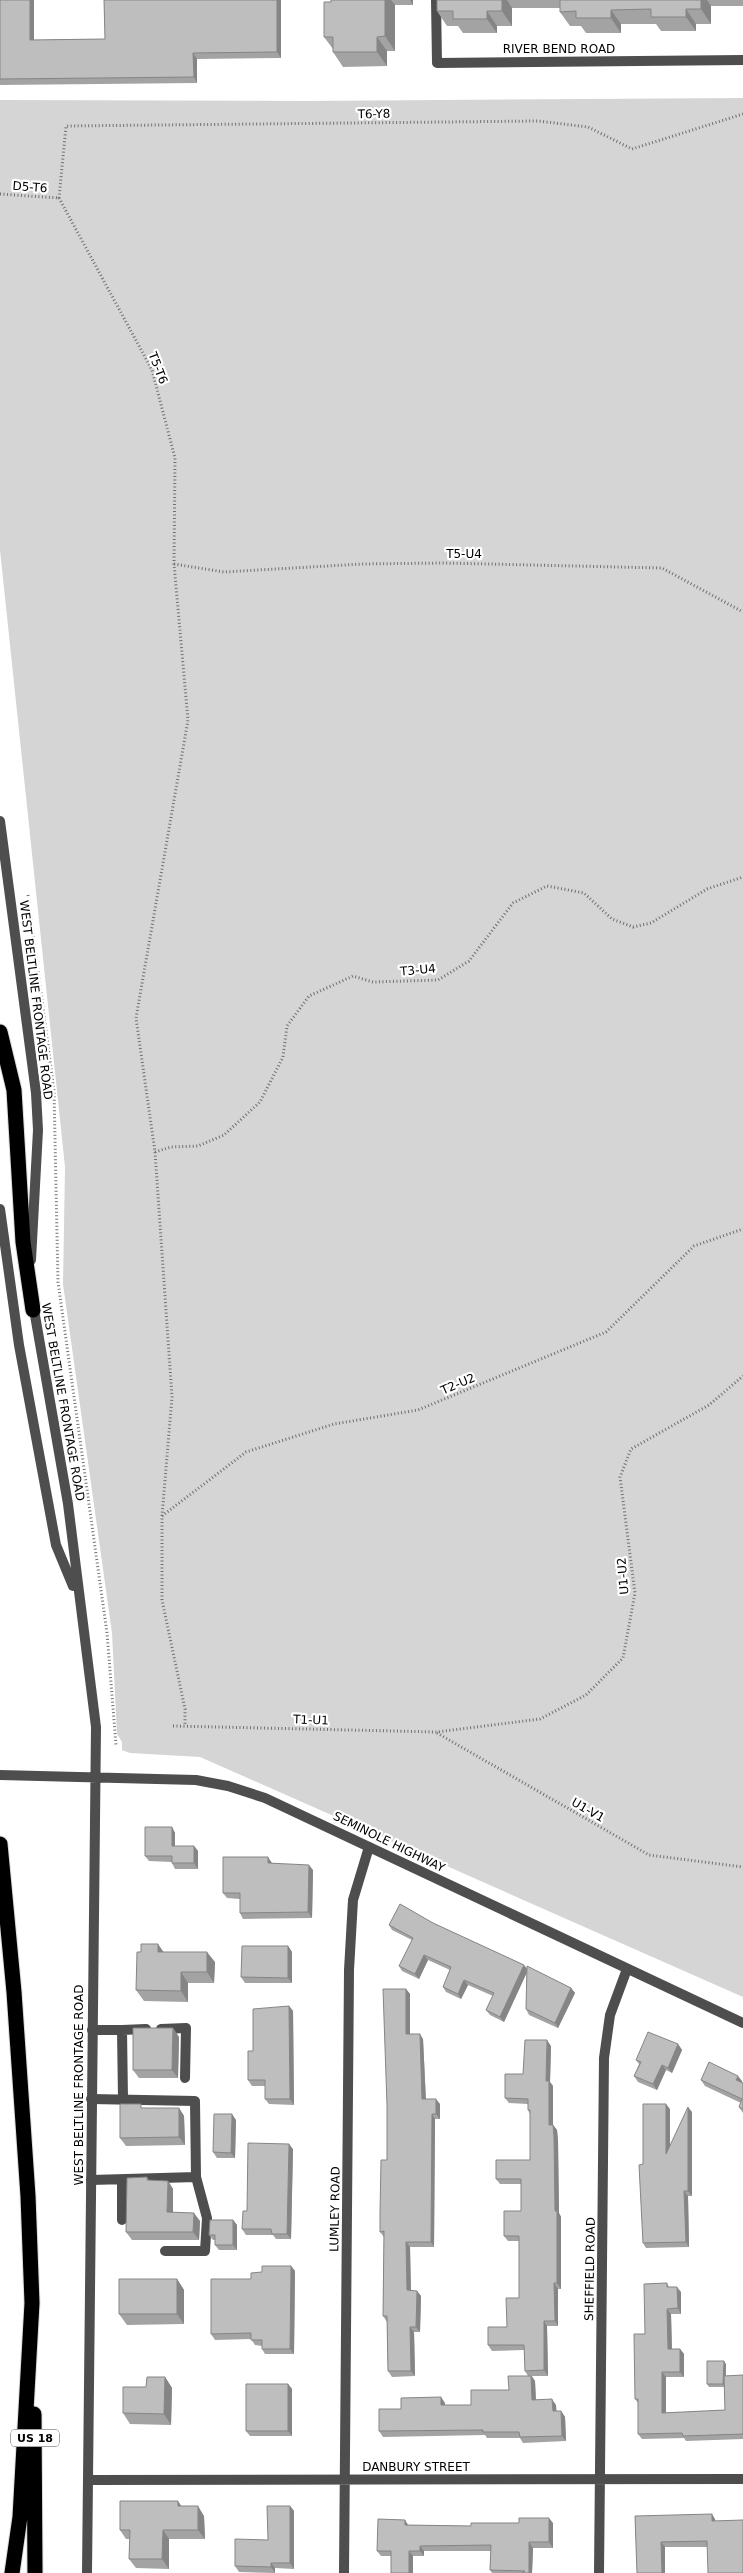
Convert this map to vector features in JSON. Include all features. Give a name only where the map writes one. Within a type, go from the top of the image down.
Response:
[{"type":"highway","points":[[0,1032],[14,1090],[23,1242],[33,1310]]},
{"type":"highway","points":[[0,1844],[15,2002],[28,2196],[32,2303],[20,2517],[12,2573]]},
{"type":"highway","name":"US 18","points":[[32,2303],[36,2475],[34,2573]]},
{"type":"street","name":"RIVER BEND ROAD","points":[[436,0],[437,63],[743,60]]},
{"type":"street","name":"WEST BELTLINE FRONTAGE ROAD","points":[[0,821],[36,1093],[38,1130],[31,1259],[33,1310],[68,1504],[78,1598],[89,1663],[96,1727],[91,2099],[90,2480],[87,2573]]},
{"type":"street","name":"WEST BELTLINE FRONTAGE ROAD","points":[[0,1209],[18,1335],[56,1545],[78,1598]]},
{"type":"street","name":"SEMINOLE HIGHWAY","points":[[0,1775],[196,1780],[228,1786],[265,1798],[743,2023]]},
{"type":"street","name":"LUMLEY ROAD","points":[[344,2573],[350,1970],[353,1900],[369,1847]]},
{"type":"street","name":"SHEFFIELD ROAD","points":[[599,2573],[604,2058],[610,2015],[627,1969]]},
{"type":"street","points":[[92,2030],[186,2028],[185,2078]]},
{"type":"street","points":[[122,2030],[123,2099]]},
{"type":"street","points":[[91,2099],[195,2101],[196,2177],[207,2218],[205,2251],[165,2251]]},
{"type":"street","points":[[91,2180],[196,2177]]},
{"type":"street","points":[[122,2180],[122,2220]]},
{"type":"street","name":"DANBURY STREET","points":[[90,2480],[743,2480]]},
{"type":"path","name":"T6-Y8","points":[[60,198],[66,126],[538,121],[588,127],[632,149],[743,114]]},
{"type":"path","name":"D5-T6","points":[[0,194],[60,198]]},
{"type":"path","name":"T5-T6","points":[[60,198],[152,370],[176,458],[174,564],[188,720],[136,1018],[155,1152],[172,1397],[162,1516],[162,1600],[185,1709],[185,1725]]},
{"type":"path","name":"T5-U4","points":[[174,564],[224,572],[362,564],[444,563],[662,568],[743,612]]},
{"type":"path","name":"T3-U4","points":[[155,1152],[171,1146],[198,1146],[224,1135],[260,1102],[283,1057],[287,1026],[308,996],[353,976],[373,982],[438,980],[469,961],[513,903],[547,886],[584,893],[612,918],[633,927],[651,923],[707,888],[743,877]]},
{"type":"path","points":[[28,895],[54,1090],[58,1282],[107,1633],[116,1745]]},
{"type":"path","name":"T2-U2","points":[[162,1516],[246,1452],[334,1424],[418,1410],[606,1332],[694,1246],[743,1229]]},
{"type":"path","name":"U1-U2","points":[[437,1732],[540,1719],[586,1695],[623,1658],[635,1593],[620,1477],[631,1449],[709,1404],[743,1376]]},
{"type":"path","name":"T1-U1","points":[[173,1726],[437,1732]]},
{"type":"path","name":"U1-V1","points":[[437,1732],[649,1855],[743,1867]]},
{"type":"shaded area","points":[[743,98],[743,1997],[200,1757],[130,1753],[122,1750],[122,1742],[117,1734],[112,1633],[63,1284],[65,1167],[0,550],[0,100],[304,101]]},
{"type":"building","points":[[0,0],[30,0],[30,40],[105,39],[104,0],[277,0],[277,52],[193,53],[194,77],[0,79]]},
{"type":"building","points":[[331,0],[385,0],[385,36],[377,37],[377,52],[333,52],[333,37],[324,37],[324,2],[331,2]]},
{"type":"building","points":[[437,0],[502,0],[502,11],[487,11],[487,19],[453,19],[453,11],[437,11]]},
{"type":"building","points":[[560,0],[701,0],[701,9],[686,9],[686,17],[651,17],[651,9],[611,10],[611,18],[576,18],[576,11],[560,12]]},
{"type":"building","points":[[145,1827],[172,1827],[172,1846],[194,1846],[194,1863],[172,1863],[172,1856],[145,1856]]},
{"type":"building","points":[[223,1857],[268,1857],[268,1863],[309,1865],[308,1912],[240,1913],[240,1893],[223,1893]]},
{"type":"building","points":[[400,1904],[433,1923],[524,1965],[500,2017],[486,2010],[494,1993],[464,1980],[458,1994],[443,1987],[451,1967],[424,1955],[415,1974],[399,1966],[413,1938],[389,1925]]},
{"type":"building","points":[[141,1944],[158,1944],[158,1952],[207,1952],[207,1972],[181,1972],[181,1991],[136,1990],[137,1952],[141,1952]]},
{"type":"building","points":[[242,1946],[288,1946],[288,1978],[241,1977]]},
{"type":"building","points":[[527,1966],[571,1988],[555,2023],[526,2009]]},
{"type":"building","points":[[383,1989],[406,1989],[406,2034],[420,2034],[422,2099],[436,2099],[436,2114],[432,2114],[431,2242],[406,2242],[407,2290],[417,2291],[416,2327],[410,2327],[411,2371],[388,2371],[387,2316],[383,2316],[384,2231],[380,2232],[381,2160],[387,2160],[387,2105]]},
{"type":"building","points":[[289,2006],[290,2099],[265,2099],[265,2080],[248,2080],[248,2051],[253,2051],[253,2009]]},
{"type":"building","points":[[133,2028],[173,2028],[172,2070],[133,2070]]},
{"type":"building","points":[[648,2032],[678,2044],[668,2068],[662,2065],[653,2084],[634,2076],[641,2062],[636,2060]]},
{"type":"building","points":[[525,2040],[547,2040],[546,2081],[549,2081],[549,2125],[553,2125],[554,2136],[557,2283],[554,2283],[555,2321],[544,2321],[544,2370],[525,2371],[524,2345],[488,2345],[488,2327],[507,2327],[506,2298],[519,2298],[519,2236],[504,2236],[504,2211],[521,2211],[521,2179],[496,2179],[496,2160],[530,2160],[530,2110],[528,2110],[528,2099],[505,2098],[505,2074],[523,2074]]},
{"type":"building","points":[[709,2062],[738,2076],[736,2080],[743,2083],[743,2109],[739,2107],[742,2099],[701,2080]]},
{"type":"building","points":[[120,2104],[141,2104],[141,2108],[179,2108],[179,2137],[120,2138]]},
{"type":"building","points":[[643,2104],[666,2104],[666,2154],[688,2107],[688,2191],[684,2191],[686,2242],[643,2243],[639,2165],[643,2164]]},
{"type":"building","points":[[214,2114],[232,2114],[231,2153],[213,2152]]},
{"type":"building","points":[[248,2143],[289,2144],[287,2234],[272,2234],[271,2229],[242,2229],[243,2211],[247,2211]]},
{"type":"building","points":[[147,2177],[147,2180],[168,2181],[167,2212],[194,2213],[193,2232],[126,2232],[127,2178]]},
{"type":"building","points":[[210,2220],[233,2220],[233,2245],[215,2245],[215,2235],[209,2235]]},
{"type":"building","points":[[262,2266],[291,2266],[290,2349],[262,2349],[262,2340],[251,2340],[251,2333],[211,2334],[211,2279],[251,2279],[251,2273],[262,2272]]},
{"type":"building","points":[[119,2279],[177,2279],[177,2314],[119,2314]]},
{"type":"building","points":[[667,2283],[667,2287],[677,2287],[678,2308],[667,2309],[668,2349],[680,2349],[680,2372],[662,2372],[662,2413],[725,2410],[724,2376],[743,2375],[743,2434],[683,2436],[682,2433],[638,2434],[638,2399],[635,2399],[634,2334],[645,2334],[644,2284]]},
{"type":"building","points":[[707,2361],[724,2361],[723,2384],[707,2384]]},
{"type":"building","points":[[508,2376],[531,2376],[532,2400],[552,2399],[553,2411],[561,2411],[562,2436],[520,2437],[519,2432],[483,2432],[483,2430],[379,2431],[379,2409],[401,2409],[401,2398],[441,2397],[441,2405],[471,2405],[471,2390],[509,2390]]},
{"type":"building","points":[[147,2377],[165,2377],[164,2414],[123,2413],[123,2387],[146,2387]]},
{"type":"building","points":[[246,2384],[288,2384],[288,2431],[246,2431]]},
{"type":"building","points":[[120,2501],[178,2501],[178,2506],[198,2506],[198,2530],[163,2530],[162,2559],[129,2559],[130,2530],[120,2530]]},
{"type":"building","points":[[267,2506],[290,2506],[290,2563],[271,2563],[271,2567],[235,2566],[235,2539],[268,2540]]},
{"type":"building","points":[[712,2514],[712,2521],[743,2520],[743,2573],[708,2573],[707,2541],[661,2542],[662,2573],[637,2573],[635,2516]]},
{"type":"building","points":[[519,2518],[549,2518],[549,2542],[529,2542],[529,2573],[522,2573],[525,2571],[490,2570],[491,2545],[420,2546],[420,2551],[409,2551],[409,2573],[391,2573],[391,2551],[377,2551],[378,2519],[405,2520],[405,2525],[471,2526],[471,2523],[519,2523]]}]
